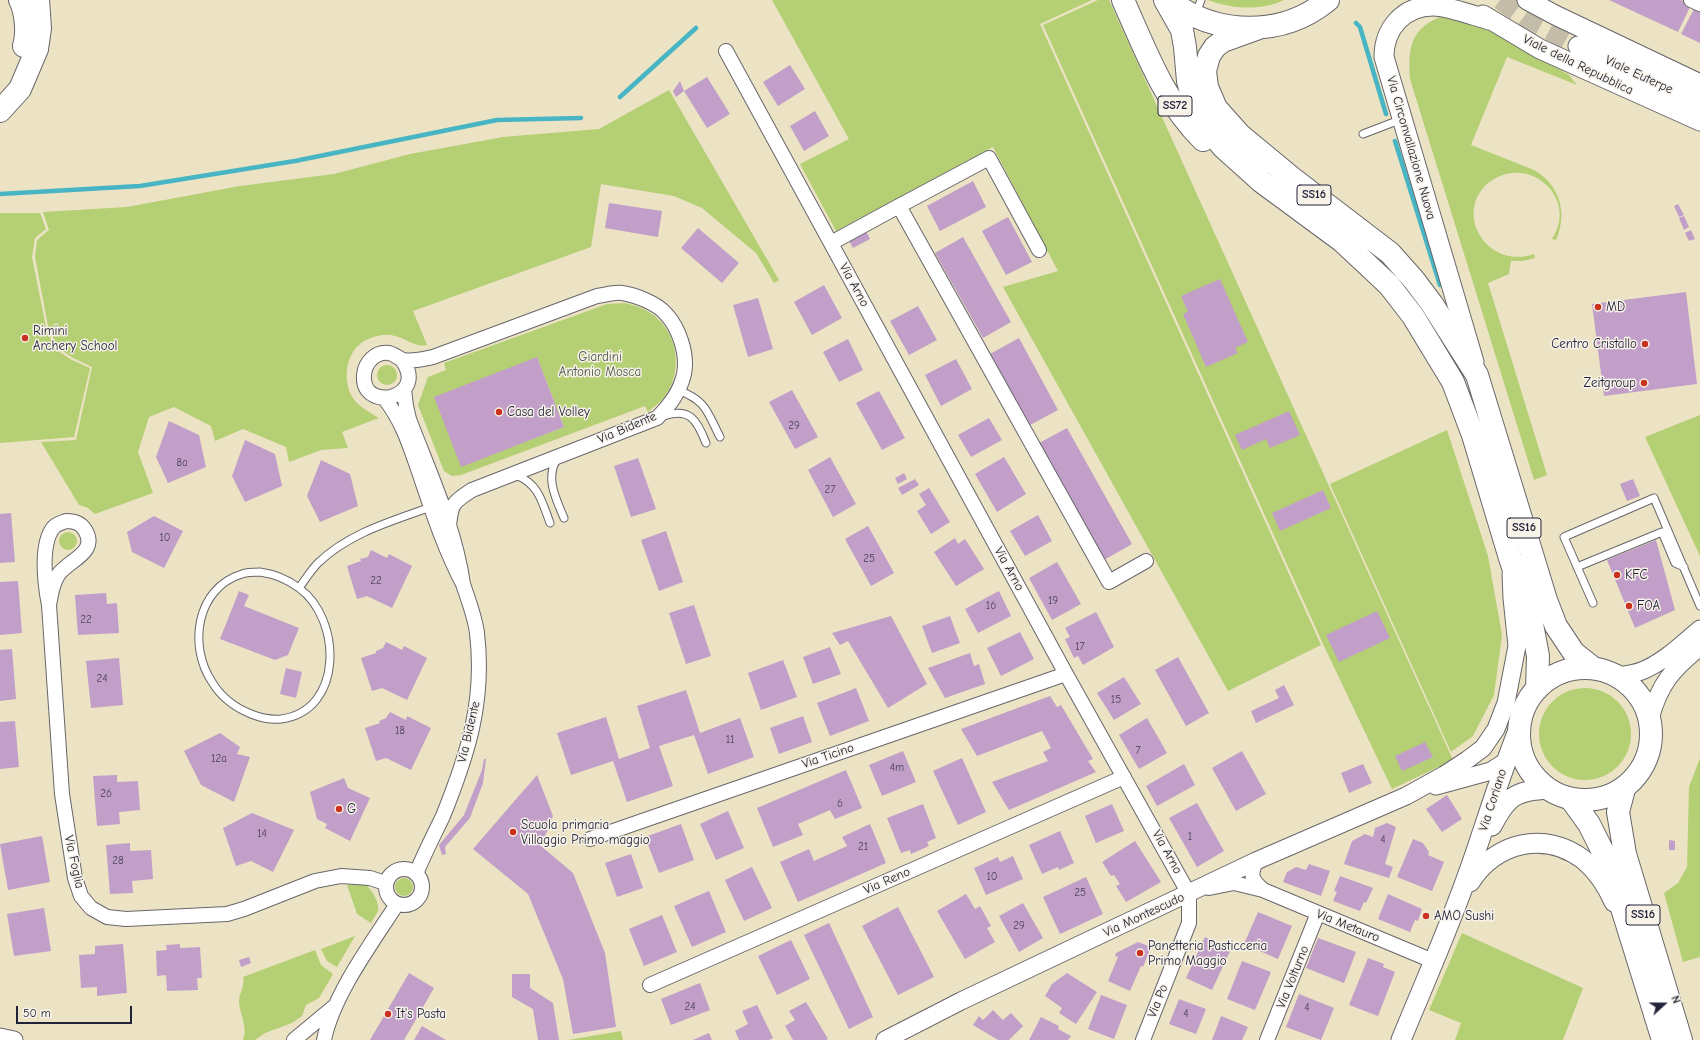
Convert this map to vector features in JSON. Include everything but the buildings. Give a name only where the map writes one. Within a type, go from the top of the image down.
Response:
[{"type":"main road","points":[[0,91],[19,61],[26,38],[23,6],[20,0]]},
{"type":"main road","points":[[0,111],[20,89],[37,49],[40,28],[38,0]]},
{"type":"main road","name":"SS72","points":[[1123,0],[1165,92],[1186,122],[1197,135],[1223,159],[1262,182]]},
{"type":"main road","name":"Via Circonvallazione Nuova","points":[[1165,0],[1182,30],[1188,81],[1193,101],[1199,115],[1223,148],[1262,182],[1342,241],[1389,285],[1420,327],[1453,382],[1473,435],[1510,558],[1532,624],[1538,656],[1536,689]]},
{"type":"main road","name":"Via Circonvallazione Nuova","points":[[1169,0],[1198,8],[1216,24],[1232,27],[1259,28]]},
{"type":"main road","points":[[1321,5],[1333,0]]},
{"type":"main road","name":"Viale della Repubblica","points":[[1460,0],[1540,49],[1700,121]]},
{"type":"main road","points":[[1527,0],[1555,16],[1700,84]]},
{"type":"main road","name":"Via Circonvallazione Nuova","points":[[1321,5],[1288,22],[1259,28],[1223,41],[1215,47],[1209,56],[1205,71],[1207,87],[1216,108],[1240,135],[1292,178],[1390,253],[1414,280],[1432,304],[1477,375]]},
{"type":"main road","name":"Via Circonvallazione Nuova","points":[[1493,21],[1434,6],[1411,10],[1394,23],[1384,46],[1384,57],[1477,375],[1546,600],[1556,626],[1574,653],[1593,668]]},
{"type":"main road","name":"Viale Euterpe","points":[[1578,46],[1700,104]]},
{"type":"main road","name":"Via Circonvallazione Nuova","points":[[1580,668],[1593,668],[1616,676],[1628,684],[1638,694],[1646,706],[1652,732],[1648,758],[1638,775],[1624,789],[1612,796],[1599,800],[1571,800],[1548,789],[1537,780],[1529,769],[1519,742],[1519,728],[1522,714],[1536,689],[1546,681],[1562,672],[1580,668]]},
{"type":"main road","name":"Via Coriano","points":[[1401,1040],[1469,872],[1505,762],[1519,728]]},
{"type":"main road","name":"Via Coriano","points":[[1469,872],[1501,810],[1515,795],[1528,790],[1548,789]]},
{"type":"main road","name":"SS16","points":[[1624,789],[1618,812],[1625,854],[1681,1040]]},
{"type":"main road","name":"Via Circonvallazione Nuova","points":[[1571,800],[1589,824],[1607,860],[1663,1040]]},
{"type":"main road","name":"Via Coriano","points":[[1458,900],[1476,873],[1488,860],[1506,849],[1521,844],[1535,843],[1566,850],[1584,860],[1604,884],[1636,953]]},
{"type":"street","points":[[1691,0],[1700,4]]},
{"type":"street","name":"Via Arno","points":[[726,51],[1066,674],[1189,894]]},
{"type":"street","points":[[831,243],[988,158],[1039,250]]},
{"type":"street","points":[[899,206],[1109,582],[1146,561]]},
{"type":"street","name":"Via Bidente","points":[[402,360],[416,360],[433,357],[597,296],[620,293],[632,295],[645,300],[665,313],[678,334],[685,357],[684,373],[678,390],[670,405],[657,418],[512,473],[472,490],[459,498],[451,508],[449,526]]},
{"type":"street","name":"Via Bidente","points":[[416,874],[426,849],[442,817],[464,761],[476,712],[480,674],[477,631],[463,584],[459,559],[449,526],[409,419],[404,390],[407,384],[408,372],[402,360],[396,355],[388,353],[380,354],[373,357],[364,370],[365,385],[370,392],[376,396],[384,398],[400,420],[450,561],[463,584]]},
{"type":"street","points":[[384,398],[391,398],[404,390]]},
{"type":"street","name":"Via Foglia","points":[[49,605],[53,586],[59,573],[66,566],[79,558],[87,548],[88,535],[84,528],[73,521],[59,523],[54,527],[46,542],[45,586],[49,605],[62,794],[75,878],[81,896],[91,908],[107,917],[126,919],[227,914],[244,909],[315,881],[341,876],[370,878],[386,884]]},
{"type":"street","name":"Via Montescudo","points":[[885,1040],[961,1001],[1256,861],[1406,796],[1444,775],[1483,748],[1496,729],[1506,703],[1517,646],[1510,558]]},
{"type":"street","points":[[1616,676],[1633,674],[1658,663],[1700,629]]},
{"type":"street","points":[[1650,719],[1655,701],[1662,686],[1673,671],[1700,647]]},
{"type":"street","name":"Via Ticino","points":[[590,839],[1066,674]]},
{"type":"street","name":"Via Montescudo","points":[[1406,796],[1479,775],[1490,771],[1505,762]]},
{"type":"street","name":"Via Reno","points":[[650,985],[1124,777]]},
{"type":"street","points":[[1256,861],[1252,872],[1253,881],[1262,890]]},
{"type":"street","points":[[406,869],[416,874],[422,883],[422,889],[418,899],[408,905],[397,904],[387,896],[387,878],[395,871],[406,869]]},
{"type":"street","name":"Via Metauro","points":[[1189,894],[1215,886],[1234,883],[1262,890],[1433,961]]},
{"type":"street","name":"Via Po","points":[[1143,1040],[1189,922],[1189,894]]},
{"type":"street","points":[[324,1040],[335,1006],[368,949],[397,904]]},
{"type":"street","name":"Via Volturno","points":[[1267,1040],[1318,913]]},
{"type":"street","points":[[294,1040],[335,1006]]},
{"type":"street","points":[[0,1036],[14,1040]]},
{"type":"lane","points":[[1363,134],[1402,119]]},
{"type":"lane","points":[[678,390],[690,394],[702,403],[720,437]]},
{"type":"lane","points":[[657,418],[673,412],[693,417],[699,425],[706,443]]},
{"type":"lane","points":[[559,456],[552,466],[551,480],[564,518]]},
{"type":"lane","points":[[512,473],[524,478],[535,487],[550,523]]},
{"type":"lane","points":[[1593,603],[1564,537],[1654,498],[1700,606]]},
{"type":"lane","points":[[299,588],[318,563],[340,546],[368,530],[431,507]]},
{"type":"lane","points":[[1578,567],[1662,532],[1675,563],[1684,567]]},
{"type":"lane","points":[[260,572],[272,574],[299,588],[311,599],[326,628],[330,644],[331,660],[328,676],[322,691],[314,703],[304,712],[293,717],[280,719],[258,716],[243,711],[231,703],[212,682],[204,666],[200,647],[200,618],[209,598],[218,587],[229,579],[242,574],[260,572]]},
{"type":"green space","points":[[772,0],[1092,0],[1040,24],[1321,645],[1228,691],[1003,287],[1058,271],[993,147],[836,231],[800,164],[849,139]]},
{"type":"green space","points":[[1098,0],[1109,0],[1453,760],[1392,789],[1323,644],[1043,25]]},
{"type":"green space","points":[[1208,0],[1284,0],[1266,6],[1246,8]]},
{"type":"green space","points":[[1443,16],[1462,19],[1510,40],[1569,75],[1577,85],[1507,57],[1471,145],[1534,170],[1543,176],[1556,192],[1561,210],[1560,230],[1556,240],[1552,239],[1559,223],[1559,208],[1554,194],[1545,183],[1532,176],[1518,173],[1502,175],[1487,184],[1478,196],[1474,210],[1475,224],[1480,236],[1490,247],[1502,254],[1517,257],[1534,254],[1535,258],[1523,261],[1511,261],[1509,274],[1488,283],[1547,475],[1534,480],[1410,79],[1409,68],[1413,40],[1424,27]]},
{"type":"green space","points":[[669,90],[779,280],[774,283],[756,253],[702,208],[674,196],[601,184],[591,247],[413,311],[427,345],[418,345],[391,335],[380,335],[366,340],[359,345],[349,360],[347,369],[348,387],[356,402],[379,418],[342,432],[348,448],[321,450],[289,462],[286,447],[243,429],[215,441],[211,426],[174,407],[149,417],[138,452],[153,493],[95,514],[88,508],[79,505],[41,442],[76,440],[92,367],[73,358],[57,347],[48,326],[35,257],[37,240],[49,230],[43,212],[127,207],[240,186],[334,174],[410,154],[503,137],[599,129]]},
{"type":"green space","name":"Rimini Archery School","points":[[0,213],[40,213],[46,229],[35,238],[32,257],[46,327],[55,349],[72,360],[90,368],[74,437],[0,443]]},
{"type":"green space","name":"Giardini Antonio Mosca","points":[[625,303],[647,311],[658,319],[671,337],[676,358],[675,369],[673,380],[662,400],[648,412],[645,406],[461,475],[452,476],[444,471],[418,405],[428,377],[446,370],[444,363],[607,304]],"holes":[[[537,357],[564,427],[461,466]]]},
{"type":"green space","points":[[387,365],[394,368],[397,375],[394,382],[387,385],[380,382],[377,375],[380,368]]},
{"type":"green space","points":[[1700,415],[1700,556],[1645,437]]},
{"type":"green space","points":[[1447,430],[1488,556],[1502,635],[1494,695],[1473,736],[1451,752],[1330,484]]},
{"type":"green space","points":[[68,532],[74,535],[77,541],[74,547],[68,550],[62,547],[59,541],[62,535]]},
{"type":"green space","points":[[1585,688],[1603,692],[1617,702],[1627,716],[1631,734],[1627,752],[1617,766],[1603,776],[1585,780],[1567,776],[1553,766],[1543,752],[1539,734],[1543,716],[1553,702],[1567,692]]},
{"type":"green space","points":[[1700,758],[1700,957],[1683,962],[1664,893],[1678,883],[1687,867],[1689,787]]},
{"type":"green space","points":[[404,878],[410,881],[413,887],[410,893],[404,896],[398,893],[395,887],[398,881]]},
{"type":"green space","points":[[347,885],[366,885],[373,893],[378,904],[378,911],[371,923],[357,914]]},
{"type":"green space","points":[[1462,933],[1583,988],[1563,1040],[1455,1040],[1461,1023],[1429,1010]]},
{"type":"green space","points":[[355,936],[337,967],[327,961],[321,949]]},
{"type":"green space","points":[[315,950],[321,965],[333,974],[319,998],[306,1005],[302,1016],[292,1023],[265,1033],[255,1040],[243,1040],[245,1030],[239,1002],[243,977]]},
{"type":"green space","points":[[621,1031],[623,1040],[568,1040]]},
{"type":"waterway","points":[[1356,23],[1360,27],[1386,114]]},
{"type":"waterway","points":[[620,97],[696,28]]},
{"type":"waterway","points":[[0,194],[140,186],[295,161],[497,120],[581,118]]},
{"type":"waterway","points":[[1395,141],[1440,285]]},
{"type":"tunnel","points":[[1500,0],[1524,17],[1578,46]]},
{"type":"place","name":"MD","points":[[1598,307]]},
{"type":"place","name":"Rimini Archery School","points":[[25,338]]},
{"type":"place","name":"Centro Cristallo","points":[[1645,344]]},
{"type":"place","name":"Zeitgroup","points":[[1644,383]]},
{"type":"place","name":"Casa del Volley","points":[[499,412]]},
{"type":"place","name":"KFC","points":[[1617,575]]},
{"type":"place","name":"FOA","points":[[1629,606]]},
{"type":"place","name":"G","points":[[339,809]]},
{"type":"place","name":"Scuola primaria Villaggio Primo maggio","points":[[513,832]]},
{"type":"place","name":"AMO Sushi","points":[[1426,916]]},
{"type":"place","name":"Panetteria Pasticceria Primo Maggio","points":[[1140,953]]},
{"type":"place","name":"It's Pasta","points":[[388,1014]]}]
